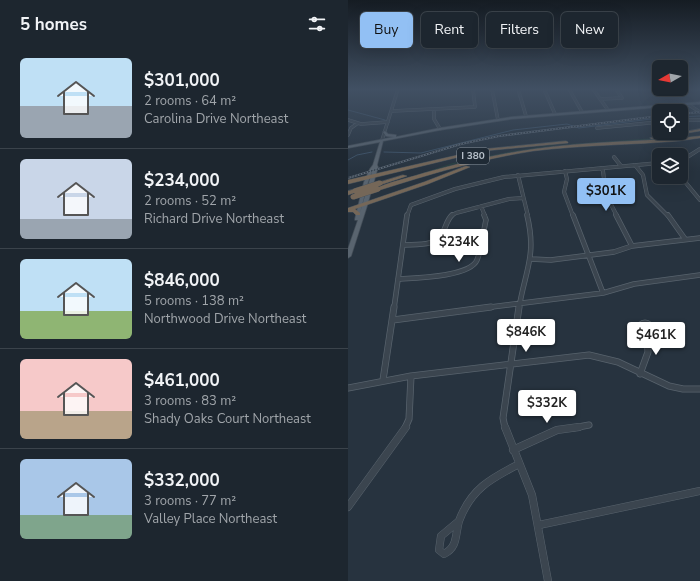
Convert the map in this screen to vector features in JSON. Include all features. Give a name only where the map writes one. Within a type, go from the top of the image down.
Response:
[{"type":"highway","points":[[688,132],[700,130]]},
{"type":"highway","name":"I 380","points":[[688,134],[700,133]]},
{"type":"highway","name":"I 380","points":[[348,193],[464,163],[546,148],[700,137]]},
{"type":"highway","name":"I 380","points":[[351,198],[379,186],[471,157],[519,148],[569,142],[652,138]]},
{"type":"highway","points":[[348,182],[371,175],[484,150],[540,143],[569,142]]},
{"type":"highway","points":[[597,145],[700,142]]},
{"type":"highway","points":[[348,210],[482,162],[546,148]]},
{"type":"highway","points":[[375,166],[382,171],[390,171]]},
{"type":"highway","points":[[348,210],[355,211],[358,214]]},
{"type":"main road","points":[[348,147],[440,129],[525,116]]},
{"type":"main road","points":[[385,132],[390,136],[401,136]]},
{"type":"main road","points":[[348,256],[382,140]]},
{"type":"main road","points":[[356,229],[358,214],[363,205]]},
{"type":"street","points":[[382,140],[390,116]]},
{"type":"street","points":[[434,116],[434,119],[440,129]]},
{"type":"street","points":[[348,120],[358,123],[388,122]]},
{"type":"street","points":[[688,120],[700,120]]},
{"type":"street","points":[[348,134],[351,128],[358,123]]},
{"type":"street","points":[[597,128],[652,123]]},
{"type":"street","points":[[688,156],[695,150],[700,149]]},
{"type":"street","points":[[614,157],[621,166]]},
{"type":"street","points":[[383,380],[408,210],[411,205],[455,189],[504,177],[652,163]]},
{"type":"street","points":[[635,165],[643,175],[647,194],[666,213],[685,239]]},
{"type":"street","points":[[601,168],[606,195],[632,246]]},
{"type":"street","points":[[565,171],[567,179],[564,192],[603,293]]},
{"type":"street","points":[[518,175],[531,233],[531,259],[520,304],[503,418],[505,429],[532,495],[539,525],[548,581]]},
{"type":"street","points":[[687,184],[700,200]]},
{"type":"street","points":[[403,245],[427,243],[437,240],[449,218],[453,214],[481,206],[523,198]]},
{"type":"street","points":[[398,279],[459,272],[475,264],[477,261],[486,220],[486,216],[481,206]]},
{"type":"street","points":[[531,259],[551,260],[588,256],[614,252],[632,246],[700,238]]},
{"type":"street","points":[[393,320],[603,293],[634,284],[700,275]]},
{"type":"street","points":[[640,374],[648,352],[646,334]]},
{"type":"street","points":[[348,388],[383,380],[412,376],[589,355],[604,356],[661,384],[676,389],[700,389]]},
{"type":"street","points":[[348,507],[406,426],[409,419],[412,376]]},
{"type":"street","points":[[513,450],[557,430],[589,425]]},
{"type":"street","points":[[458,521],[475,492],[483,485],[519,464]]},
{"type":"street","points":[[539,525],[700,491]]},
{"type":"green space","points":[[652,138],[651,140],[558,145],[511,152],[458,163],[380,187],[453,163],[512,151],[553,145]]},
{"type":"waterway","points":[[371,116],[385,120]]},
{"type":"waterway","points":[[688,117],[698,116]]},
{"type":"waterway","points":[[384,152],[421,153],[513,130],[567,124],[579,128],[652,119]]},
{"type":"waterway","points":[[348,160],[357,155],[372,152]]},
{"type":"railway","points":[[348,178],[461,144],[499,136],[652,117]]}]
